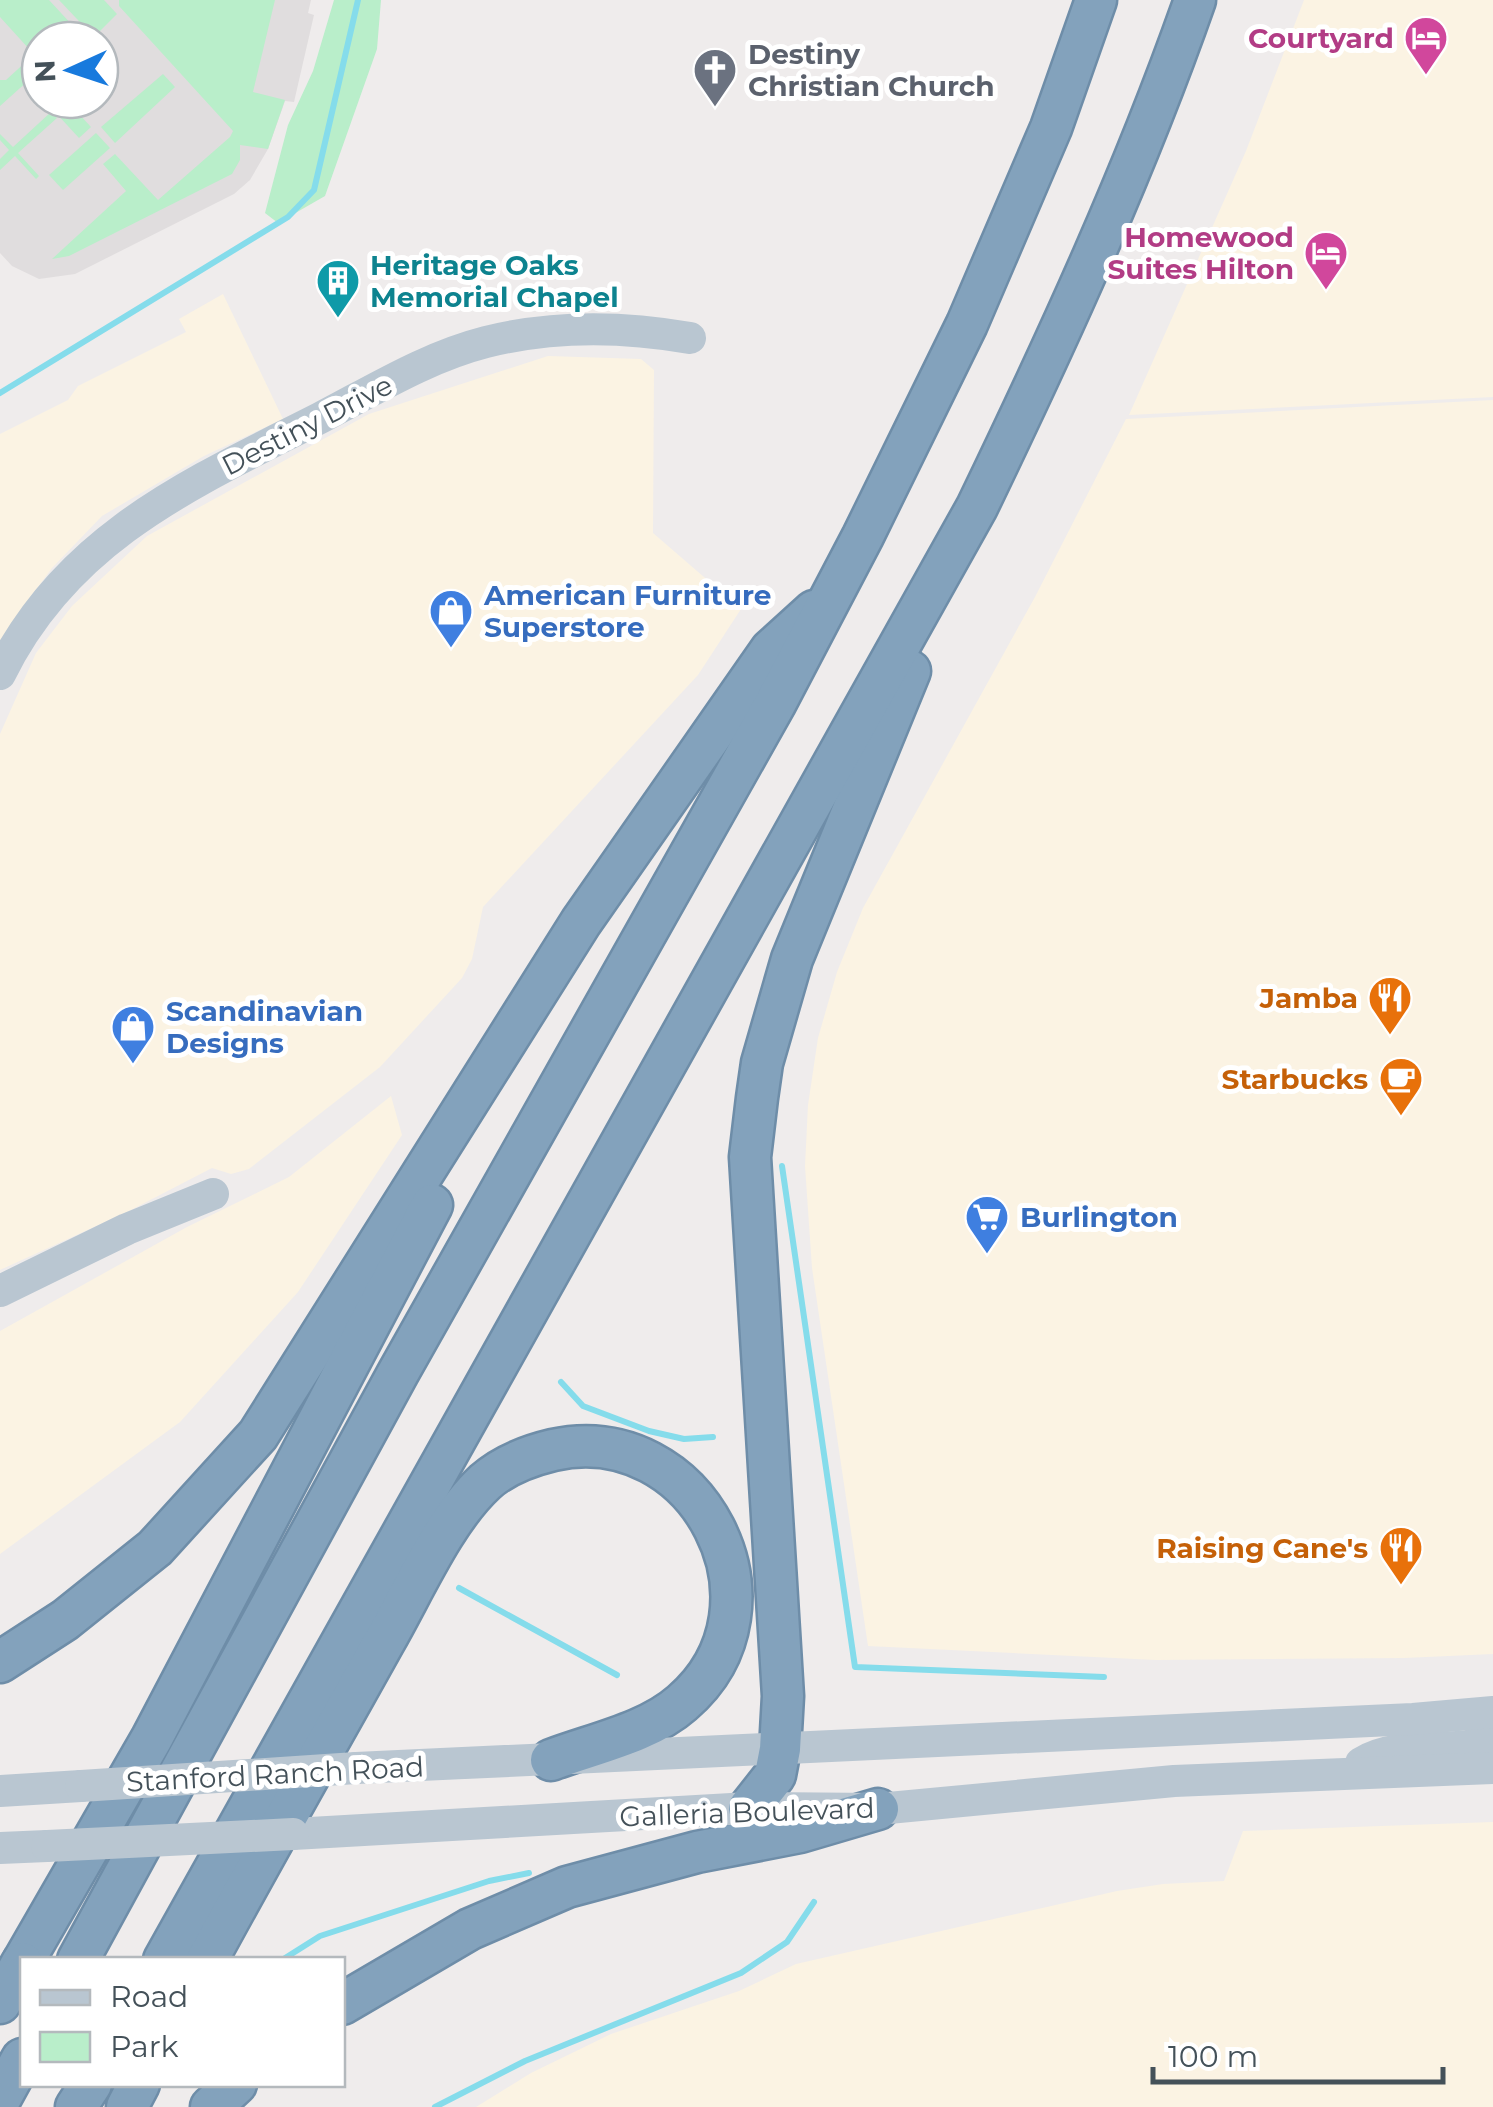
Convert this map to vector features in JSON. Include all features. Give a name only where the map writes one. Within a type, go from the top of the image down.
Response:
[{"type":"highway","points":[[80,1957],[408,1356],[775,704],[832,595],[966,324],[1051,128],[1096,0]]},
{"type":"highway","points":[[166,1957],[965,530],[1053,349],[1136,154],[1195,0]]},
{"type":"highway","points":[[749,1808],[775,1775],[783,1696],[750,1157],[762,1063],[792,958],[863,792],[965,530]]},
{"type":"highway","points":[[0,1662],[65,1620],[140,1560],[248,1448],[581,922],[770,650],[832,595]]},
{"type":"highway","points":[[25,1957],[152,1738],[332,1400],[469,1134],[505,1042]]},
{"type":"highway","points":[[209,1957],[421,1577],[474,1494],[502,1470],[535,1454],[581,1446],[619,1450],[643,1458],[678,1480],[709,1516],[722,1540],[728,1565],[728,1622],[718,1653],[684,1702],[658,1720],[551,1760]]},
{"type":"highway","points":[[345,2002],[470,1929],[567,1887],[696,1852],[800,1832],[878,1809]]},
{"type":"highway","points":[[0,2003],[20,1966]]},
{"type":"highway","points":[[0,2099],[20,2063]]},
{"type":"highway","points":[[211,2107],[233,2087]]},
{"type":"main road","name":"Destiny Drive","points":[[0,674],[35,617],[72,572],[148,508],[426,363],[484,343],[575,329],[620,329],[690,338]]},
{"type":"main road","points":[[0,1291],[212,1194]]},
{"type":"main road","points":[[551,1760],[1493,1712]]},
{"type":"main road","points":[[1345,1774],[1370,1758],[1392,1751],[1413,1746],[1476,1744],[1493,1736]]},
{"type":"main road","name":"Stanford Ranch Road","points":[[0,1791],[551,1760]]},
{"type":"main road","name":"Galleria Boulevard","points":[[0,1848],[749,1808],[878,1809],[1174,1781],[1493,1768]]},
{"type":"shaded area","points":[[0,0],[311,0],[308,13],[314,15],[294,102],[285,101],[268,149],[250,180],[234,194],[75,274],[39,279],[12,266],[0,253]]},
{"type":"shaded area","points":[[1304,0],[1493,0],[1493,397],[1129,415],[1246,151]]},
{"type":"shaded area","points":[[223,294],[283,419],[204,456],[102,516],[52,568],[14,619],[0,646],[0,434],[68,400],[78,386],[186,332],[179,319]]},
{"type":"shaded area","points":[[548,356],[641,359],[654,370],[653,533],[741,609],[698,675],[483,907],[472,959],[462,978],[380,1067],[249,1169],[231,1174],[212,1168],[0,1270],[0,734],[36,653],[72,606],[147,536],[369,414]]},
{"type":"shaded area","points":[[1493,400],[1493,1654],[1156,1660],[868,1646],[812,1268],[805,1166],[808,1105],[818,1038],[837,972],[863,908],[1035,597],[1126,419]]},
{"type":"shaded area","points":[[391,1096],[402,1135],[298,1292],[180,1422],[0,1554],[0,1331],[187,1227],[289,1177]]},
{"type":"shaded area","points":[[1493,1822],[1493,2107],[476,2107],[531,2073],[611,2034],[739,1991],[796,1964],[1117,1891],[1224,1881],[1243,1831]]},
{"type":"green space","points":[[0,0],[49,0],[68,20],[20,20],[20,39],[0,17]]},
{"type":"green space","points":[[59,0],[104,0],[117,14],[111,20],[78,20]]},
{"type":"green space","points":[[119,0],[275,0],[253,92],[285,100],[268,149],[240,145],[240,160],[232,174],[69,256],[52,259],[126,191],[103,164],[115,154],[158,200],[233,131],[119,6]]},
{"type":"green space","points":[[334,0],[381,0],[377,49],[325,196],[278,223],[265,213],[288,125],[313,71]]},
{"type":"green space","points":[[20,67],[20,88],[0,106],[0,80],[6,80]]},
{"type":"green space","points":[[163,74],[175,87],[115,143],[101,127],[109,120],[120,120],[120,111]]},
{"type":"green space","points":[[42,120],[55,120],[18,153],[39,176],[36,179],[15,156],[0,170],[0,159],[9,150],[0,134],[13,147]]},
{"type":"green space","points":[[62,120],[85,120],[91,127],[79,138]]},
{"type":"green space","points":[[96,133],[110,148],[63,190],[49,175]]},
{"type":"waterway","points":[[0,393],[288,217],[314,190],[358,0]]},
{"type":"waterway","points":[[782,1166],[855,1667],[1104,1677]]},
{"type":"waterway","points":[[561,1382],[583,1406],[649,1431],[684,1439],[713,1437]]},
{"type":"waterway","points":[[459,1588],[617,1675]]},
{"type":"waterway","points":[[287,1957],[320,1936],[489,1881],[529,1873]]},
{"type":"waterway","points":[[435,2107],[525,2061],[741,1973],[787,1942],[814,1902]]},
{"type":"place","name":"Courtyard","points":[[1426,76]]},
{"type":"place","name":"Destiny Christian Church","points":[[715,108]]},
{"type":"place","name":"Homewood Suites Hilton","points":[[1326,291]]},
{"type":"place","name":"Heritage Oaks Memorial Chapel","points":[[338,319]]},
{"type":"place","name":"American Furniture Superstore","points":[[451,649]]},
{"type":"place","name":"Jamba","points":[[1390,1036]]},
{"type":"place","name":"Scandinavian Designs","points":[[133,1065]]},
{"type":"place","name":"Starbucks","points":[[1401,1117]]},
{"type":"place","name":"Burlington","points":[[987,1255]]},
{"type":"place","name":"Raising Cane's","points":[[1401,1586]]}]
